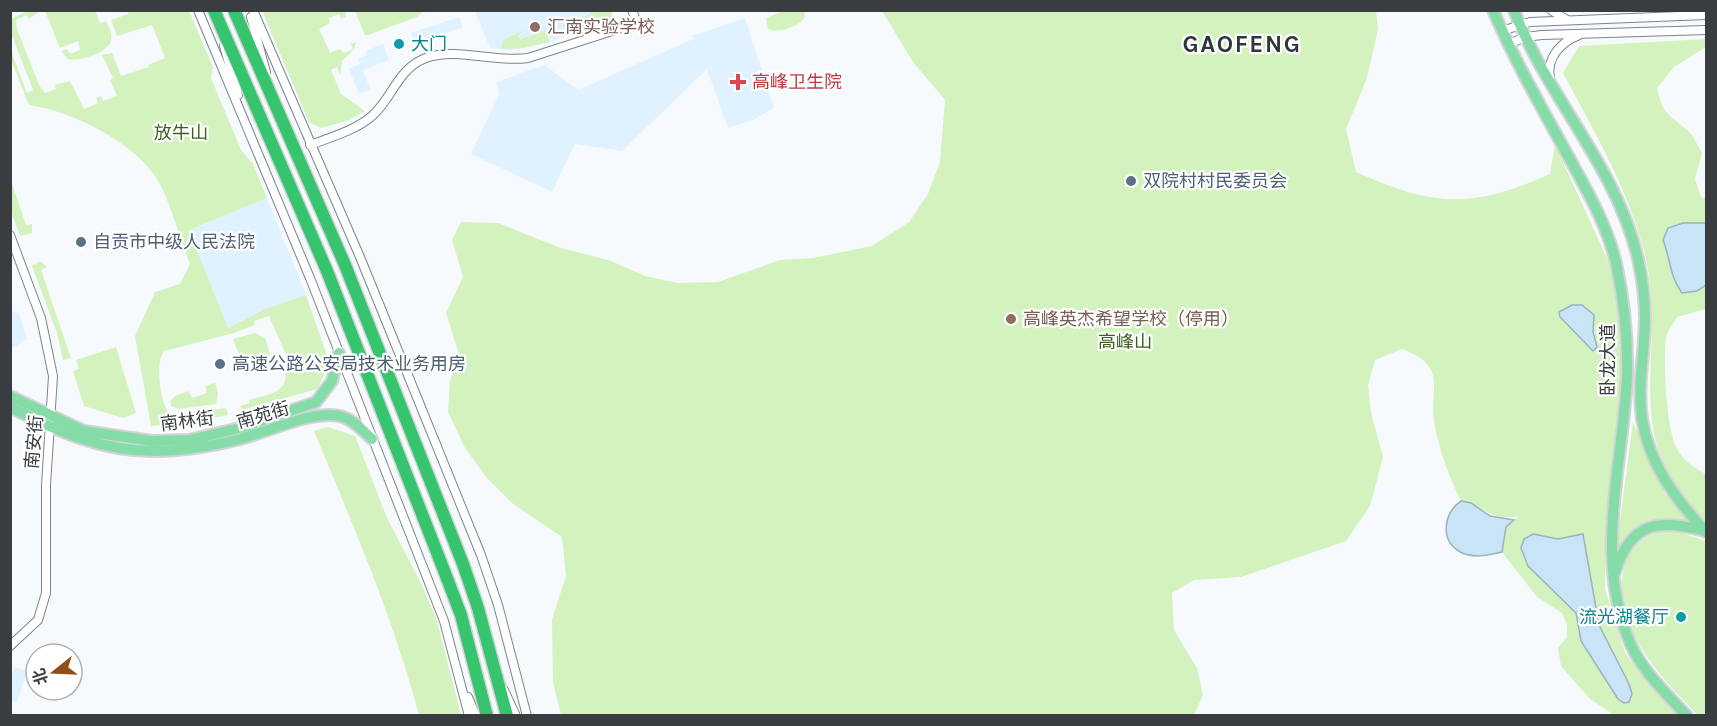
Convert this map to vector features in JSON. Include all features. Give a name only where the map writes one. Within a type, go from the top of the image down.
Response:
[{"type":"highway","points":[[234,10],[345,266],[463,564],[478,608],[507,716]]},
{"type":"highway","points":[[215,13],[327,271],[445,573],[461,615],[487,716]]},
{"type":"main road","name":"卧龙大道","points":[[1493,10],[1531,89],[1603,223],[1616,261],[1625,316],[1627,375],[1611,541],[1612,581],[1619,615],[1632,647],[1656,683],[1687,716]]},
{"type":"main road","name":"卧龙大道","points":[[1514,10],[1525,37],[1610,183],[1638,259],[1645,316],[1642,418],[1653,454],[1671,491],[1706,532]]},
{"type":"main road","points":[[1531,89],[1528,76],[1530,72],[1540,70],[1550,80]]},
{"type":"main road","name":"南林街","points":[[10,407],[51,423],[123,438],[161,441],[216,435],[316,402],[332,381],[339,353]]},
{"type":"main road","name":"南林街","points":[[10,396],[51,423]]},
{"type":"main road","name":"南苑街","points":[[51,423],[79,440],[121,449],[176,451],[218,444],[310,418],[331,416],[342,417],[354,423],[372,439]]},
{"type":"main road","points":[[1612,581],[1621,554],[1631,538],[1648,528],[1671,524],[1706,532]]},
{"type":"street","points":[[198,10],[339,353],[444,621],[469,716]]},
{"type":"street","points":[[251,10],[276,108]]},
{"type":"street","points":[[251,10],[360,257],[481,555],[498,605],[527,716]]},
{"type":"street","points":[[310,145],[355,126],[373,115],[403,73],[419,61],[438,55],[513,60],[528,58],[637,23],[632,10]]},
{"type":"street","points":[[1551,10],[1568,20]]},
{"type":"street","points":[[215,13],[246,126]]},
{"type":"street","points":[[1502,31],[1519,24],[1568,20],[1707,15]]},
{"type":"street","points":[[1509,44],[1525,37],[1707,30]]},
{"type":"street","points":[[1550,80],[1549,71],[1558,48],[1567,40],[1583,33]]},
{"type":"street","name":"南安街","points":[[10,235],[48,338],[53,376],[46,486],[46,593],[38,620],[10,646]]},
{"type":"street","points":[[493,664],[516,716]]},
{"type":"street","points":[[459,676],[476,716]]},
{"type":"shaded area","name":"汇南实验学校","points":[[475,11],[613,11],[610,19],[549,42],[512,50],[490,48]]},
{"type":"shaded area","points":[[459,17],[463,27],[415,44],[411,33]]},
{"type":"shaded area","points":[[745,18],[774,108],[753,120],[728,128],[707,69],[622,151],[575,144],[552,192],[471,154],[499,94],[496,82],[545,65],[578,90],[693,39],[692,36]]},
{"type":"shaded area","points":[[383,44],[389,60],[363,70],[370,89],[359,94],[349,69],[360,64],[358,59],[367,55],[365,51]]},
{"type":"shaded area","points":[[267,198],[306,295],[268,308],[228,328],[189,230]]},
{"type":"shaded area","points":[[1683,223],[1706,223],[1706,285],[1697,291],[1682,293],[1672,274],[1663,240],[1668,228]]},
{"type":"shaded area","points":[[1572,305],[1582,305],[1594,315],[1593,332],[1597,347],[1593,351],[1560,317],[1559,312]]},
{"type":"shaded area","points":[[11,311],[19,313],[27,339],[11,349]]},
{"type":"shaded area","points":[[1461,501],[1471,503],[1490,516],[1514,520],[1506,527],[1502,552],[1481,556],[1471,555],[1453,547],[1449,541],[1446,526],[1451,512]]},
{"type":"shaded area","points":[[1533,534],[1558,539],[1583,534],[1599,625],[1629,684],[1632,694],[1629,702],[1624,703],[1618,699],[1581,641],[1576,613],[1528,566],[1521,548],[1524,539]]},
{"type":"shaded area","points":[[14,667],[24,670],[24,680],[17,702],[11,700],[11,679]]},
{"type":"green space","name":"放牛山","points":[[27,11],[39,12],[29,19],[27,15],[16,20],[17,29],[39,85],[45,93],[56,89],[55,85],[70,81],[84,109],[98,103],[96,98],[101,96],[103,101],[117,96],[110,80],[113,78],[102,55],[112,53],[121,76],[149,67],[148,65],[165,58],[152,25],[117,36],[111,20],[128,14],[129,11],[189,11],[213,67],[211,78],[241,150],[253,164],[267,198],[189,230],[228,328],[268,308],[306,295],[330,364],[317,389],[242,410],[240,406],[250,403],[249,400],[280,389],[286,378],[285,371],[292,368],[269,316],[254,321],[255,325],[234,333],[164,351],[159,372],[163,399],[168,412],[178,415],[226,408],[228,415],[191,423],[151,426],[135,336],[155,292],[180,284],[190,264],[166,197],[157,179],[133,152],[117,140],[82,121],[46,108],[29,105],[10,58],[11,51],[27,93],[33,90],[11,33],[11,19]]},
{"type":"green space","points":[[45,11],[95,11],[100,23],[106,21],[109,28],[111,38],[109,45],[99,53],[79,59],[68,59],[61,51],[67,49],[70,54],[80,50],[78,41],[60,48]]},
{"type":"green space","points":[[262,11],[345,11],[346,17],[341,19],[339,14],[329,18],[330,23],[319,29],[330,53],[340,49],[343,53],[353,49],[351,44],[356,42],[355,48],[342,61],[340,75],[337,67],[331,70],[341,94],[365,111],[350,120],[321,128],[309,122]]},
{"type":"green space","points":[[355,11],[421,11],[423,16],[421,13],[417,17],[365,35]]},
{"type":"green space","points":[[590,11],[613,11],[610,19],[566,35],[563,25],[591,14]]},
{"type":"green space","points":[[783,11],[804,11],[805,17],[788,28],[777,31],[768,29],[766,18]]},
{"type":"green space","name":"高峰山","points":[[882,11],[1376,11],[1378,29],[1367,78],[1346,129],[1356,172],[1408,192],[1453,199],[1475,198],[1498,193],[1550,174],[1555,145],[1611,267],[1619,321],[1621,374],[1606,544],[1605,589],[1625,653],[1649,685],[1678,715],[1614,715],[1589,698],[1561,666],[1558,648],[1567,637],[1567,625],[1562,613],[1537,597],[1502,552],[1506,527],[1519,516],[1501,517],[1461,501],[1445,464],[1437,436],[1433,413],[1432,372],[1427,364],[1417,356],[1402,349],[1375,360],[1368,385],[1371,413],[1383,457],[1370,506],[1346,541],[1241,577],[1194,580],[1172,593],[1174,630],[1197,668],[1203,695],[1194,715],[561,715],[553,682],[552,619],[566,576],[562,537],[512,503],[487,478],[465,448],[448,412],[450,380],[459,354],[446,313],[463,277],[452,240],[461,222],[498,223],[558,247],[611,261],[645,276],[678,283],[718,282],[780,260],[813,258],[872,246],[909,222],[928,194],[940,162],[945,100],[913,62]]},
{"type":"green space","points":[[527,29],[518,35],[520,40],[546,30],[549,42],[524,48],[501,49],[503,40]]},
{"type":"green space","points":[[1706,39],[1706,47],[1674,67],[1657,88],[1664,108],[1691,134],[1702,153],[1695,179],[1701,197],[1706,199],[1706,309],[1677,317],[1666,337],[1665,362],[1668,409],[1676,447],[1689,463],[1706,474],[1706,521],[1678,491],[1661,459],[1653,427],[1650,393],[1652,323],[1650,287],[1644,251],[1629,204],[1619,182],[1563,73],[1579,46]]},
{"type":"green space","points":[[10,178],[26,225],[32,224],[32,233],[20,236],[11,211]]},
{"type":"green space","points":[[40,261],[47,267],[41,270],[71,358],[63,360],[57,333],[32,266]]},
{"type":"green space","points":[[255,333],[265,338],[270,354],[265,360],[244,367],[233,339]]},
{"type":"green space","points":[[116,347],[136,413],[123,418],[84,406],[73,371],[79,369],[76,360]]},
{"type":"green space","points":[[215,383],[218,393],[216,404],[178,409],[171,406],[170,401],[175,396],[189,391],[192,398],[207,393],[205,386]]},
{"type":"green space","points":[[1633,422],[1665,494],[1690,521],[1667,518],[1647,521],[1630,532],[1616,551]]},
{"type":"green space","points":[[328,427],[355,436],[387,518],[422,585],[437,621],[461,715],[419,715],[385,607],[314,431]]},
{"type":"green space","points":[[1660,531],[1678,532],[1706,541],[1706,715],[1698,715],[1655,668],[1631,630],[1624,610],[1621,589],[1624,569],[1630,555],[1646,537]]},
{"type":"place","name":"汇南实验学校","points":[[535,27]]},
{"type":"place","name":"大门","points":[[399,44]]},
{"type":"place","name":"高峰卫生院","points":[[738,82]]},
{"type":"place","name":"双院村村民委员会","points":[[1131,181]]},
{"type":"place","name":"自贡市中级人民法院","points":[[81,242]]},
{"type":"place","name":"高峰英杰希望学校（停用）","points":[[1011,319]]},
{"type":"place","name":"高速公路公安局技术业务用房","points":[[220,364]]},
{"type":"place","name":"流光湖餐厅","points":[[1681,617]]},
{"type":"district","name":"GAOFENG","points":[[1242,44]]}]
